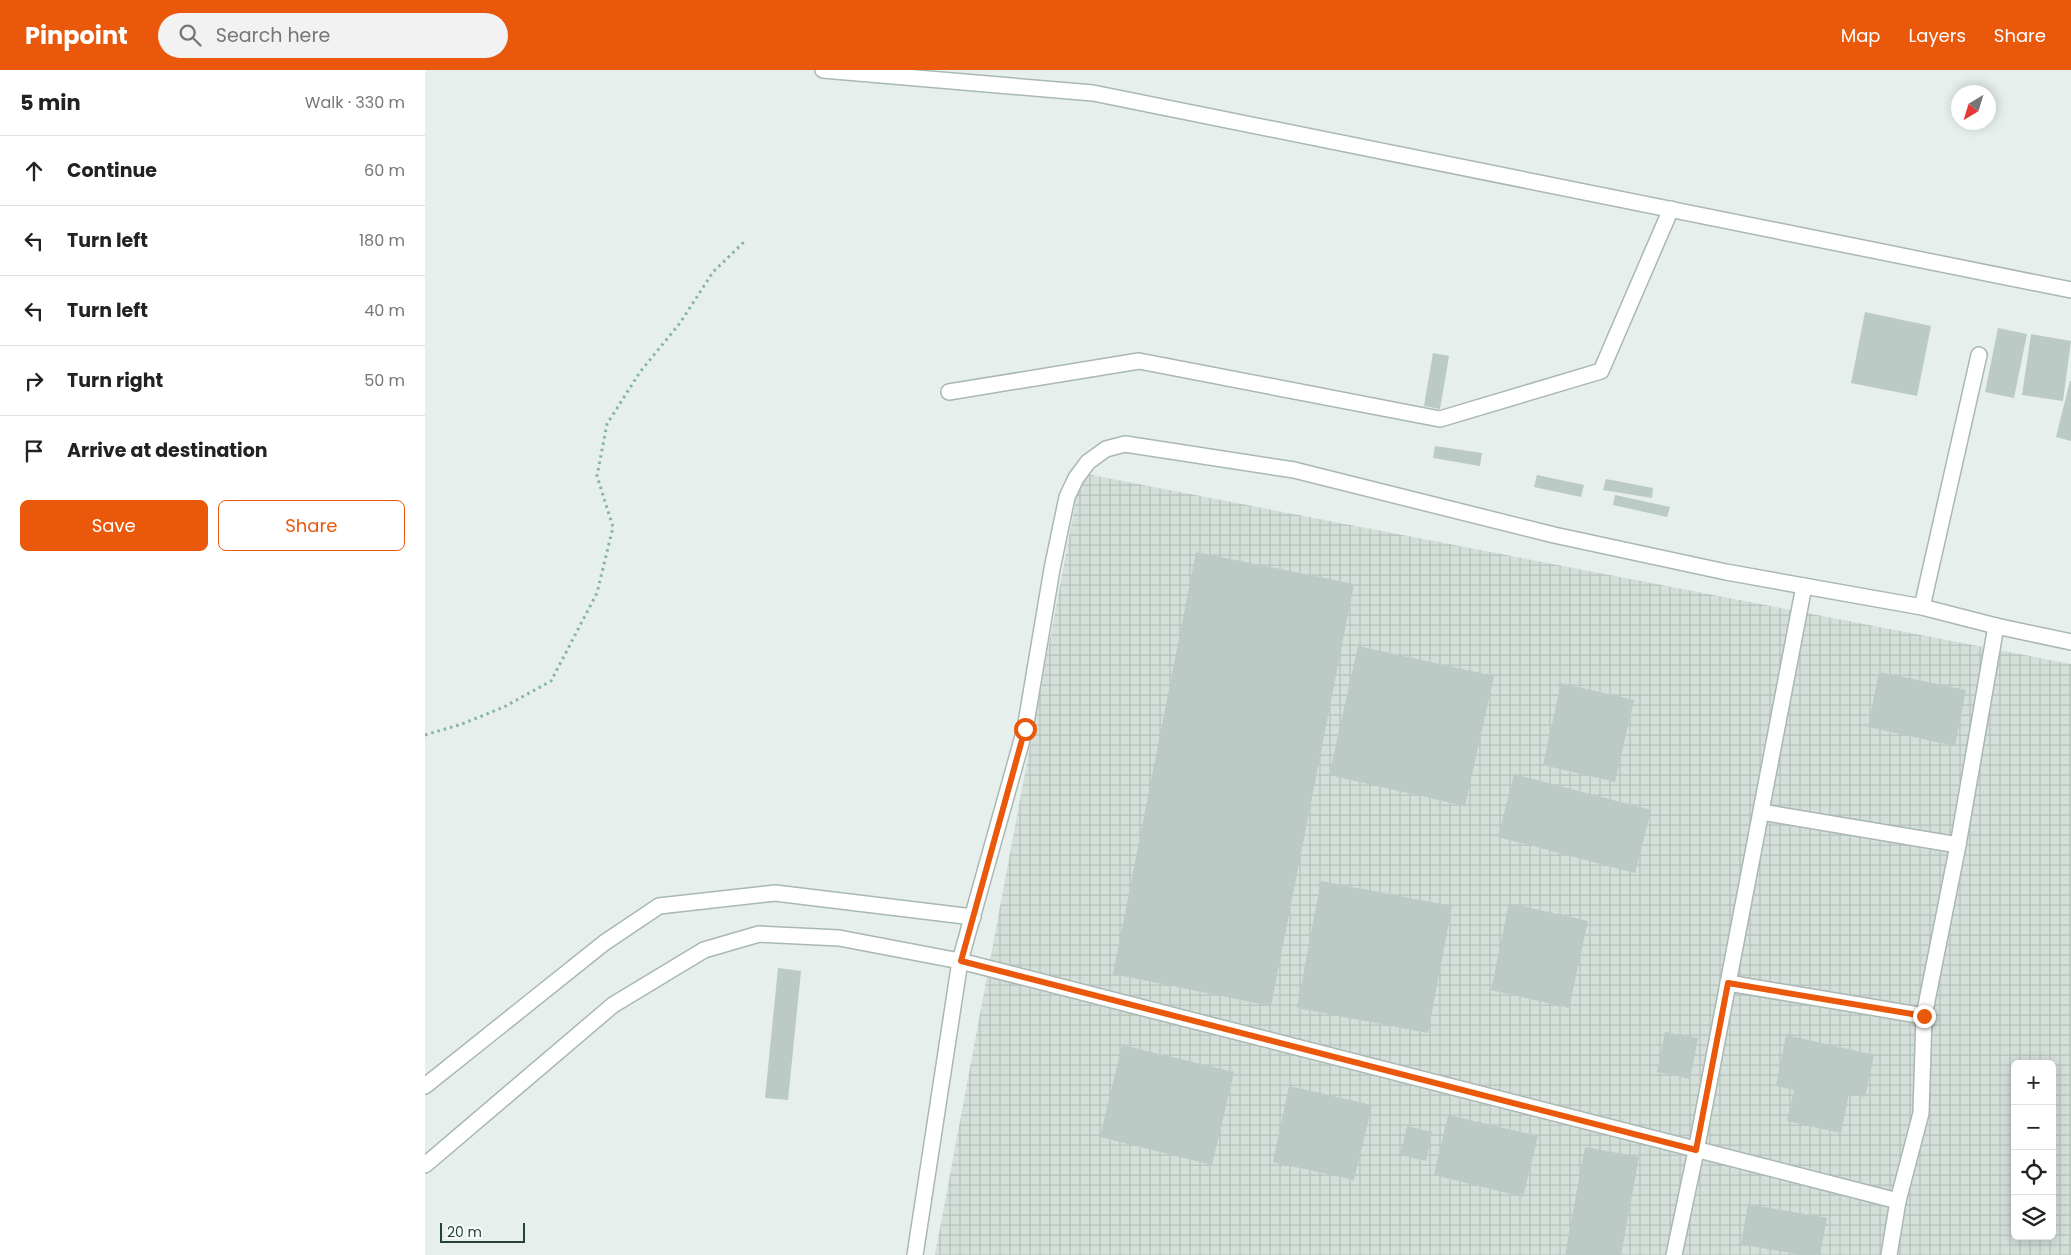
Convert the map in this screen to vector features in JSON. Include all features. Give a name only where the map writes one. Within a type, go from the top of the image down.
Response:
[{"type":"street","points":[[823,70],[1093,93],[2071,290]]},
{"type":"street","points":[[949,392],[1139,361],[1440,419],[1601,371],[1671,209]]},
{"type":"street","points":[[1922,607],[1979,355]]},
{"type":"street","points":[[915,1255],[961,961],[1025,729],[1052,569],[1067,497],[1076,478],[1088,462],[1106,449],[1125,444],[1294,470],[1554,535],[1726,572],[1922,607],[1996,626],[2071,642]]},
{"type":"street","points":[[1674,1255],[1696,1150],[1804,586]]},
{"type":"street","points":[[1889,1255],[1898,1201],[1921,1113],[1924,1016],[1958,845],[1996,626]]},
{"type":"street","points":[[1761,812],[1958,845]]},
{"type":"street","points":[[425,1086],[605,943],[659,906],[775,893],[973,917]]},
{"type":"street","points":[[425,1165],[613,1005],[704,950],[759,934],[839,938],[961,961],[1898,1201]]},
{"type":"street","points":[[1728,983],[1924,1016]]},
{"type":"path","points":[[425,735],[462,724],[504,707],[551,681],[597,593],[613,527],[597,476],[607,424],[640,372],[680,323],[713,272],[745,240]]},
{"type":"shaded area","points":[[1081,473],[2071,664],[2071,1255],[935,1255]]},
{"type":"building","points":[[1865,312],[1931,326],[1917,396],[1851,383]]},
{"type":"building","points":[[1998,328],[2027,334],[2014,398],[1985,392]]},
{"type":"building","points":[[2031,334],[2071,341],[2063,401],[2022,395]]},
{"type":"building","points":[[1433,353],[1449,356],[1440,409],[1424,406]]},
{"type":"building","points":[[2071,381],[2071,441],[2056,437]]},
{"type":"building","points":[[1435,446],[1482,453],[1480,466],[1433,458]]},
{"type":"building","points":[[1537,475],[1584,485],[1581,497],[1534,487]]},
{"type":"building","points":[[1606,479],[1653,488],[1652,498],[1603,490]]},
{"type":"building","points":[[1615,495],[1670,507],[1667,517],[1613,505]]},
{"type":"building","points":[[1196,552],[1354,584],[1271,1006],[1113,974]]},
{"type":"building","points":[[1358,646],[1494,676],[1465,806],[1329,775]]},
{"type":"building","points":[[1879,672],[1966,690],[1955,746],[1868,727]]},
{"type":"building","points":[[1561,683],[1634,700],[1615,782],[1543,765]]},
{"type":"building","points":[[1514,774],[1651,810],[1635,873],[1498,837]]},
{"type":"building","points":[[1321,881],[1452,906],[1428,1033],[1297,1008]]},
{"type":"building","points":[[1509,903],[1588,921],[1569,1008],[1491,990]]},
{"type":"building","points":[[778,968],[801,971],[788,1100],[765,1098]]},
{"type":"building","points":[[1665,1032],[1698,1038],[1690,1079],[1657,1072]]},
{"type":"building","points":[[1786,1035],[1874,1055],[1865,1097],[1849,1094],[1841,1133],[1787,1121],[1794,1090],[1776,1086]]},
{"type":"building","points":[[1122,1045],[1234,1072],[1212,1165],[1100,1137]]},
{"type":"building","points":[[1289,1086],[1372,1105],[1354,1180],[1273,1162]]},
{"type":"building","points":[[1448,1115],[1538,1136],[1523,1197],[1434,1175]]},
{"type":"building","points":[[1407,1126],[1432,1132],[1426,1161],[1400,1155]]},
{"type":"building","points":[[1585,1147],[1639,1157],[1621,1255],[1565,1255]]},
{"type":"building","points":[[1748,1204],[1827,1218],[1820,1255],[1801,1255],[1741,1244]]},
{"type":"route","points":[[1025,729],[961,961],[1696,1150],[1728,983],[1924,1016]]}]
